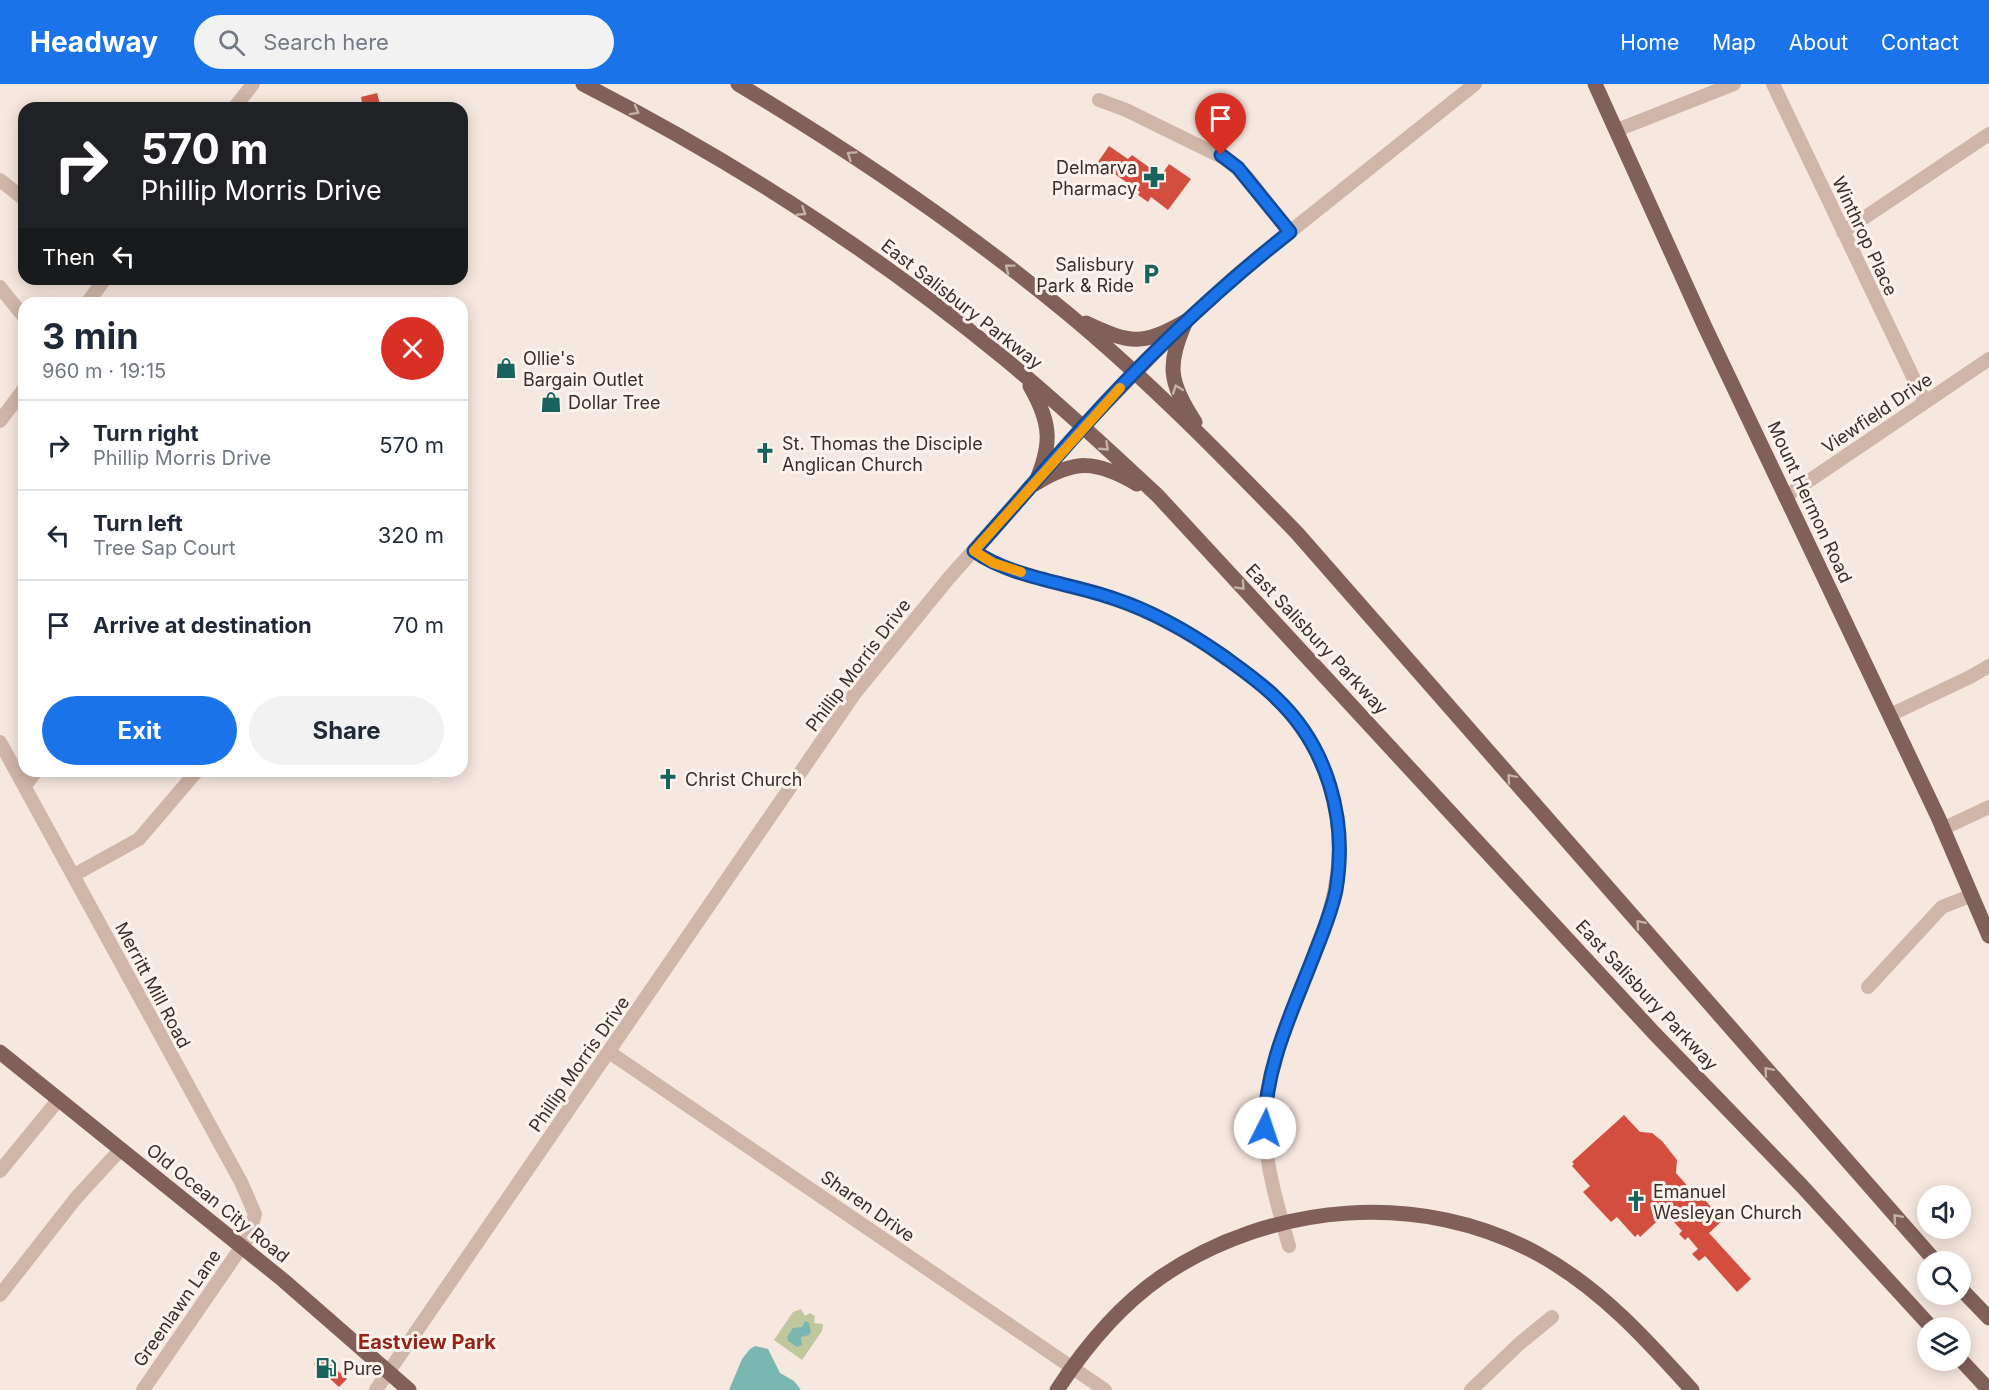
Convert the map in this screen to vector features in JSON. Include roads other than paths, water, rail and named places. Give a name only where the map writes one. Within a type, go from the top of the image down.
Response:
[{"type":"main road","name":"East Salisbury Parkway","points":[[583,84],[681,137],[840,237],[939,307],[1022,374],[1158,496],[1654,1032],[1801,1185],[1922,1317]]},
{"type":"main road","points":[[738,84],[825,137],[909,194],[991,254],[1068,315],[1206,440],[1305,542],[1926,1251]]},
{"type":"main road","name":"Mount Hermon Road","points":[[1595,84],[1705,327],[1890,715],[1989,936]]},
{"type":"main road","points":[[1068,315],[1111,335],[1128,340],[1159,335],[1186,321]]},
{"type":"main road","points":[[1186,321],[1174,351],[1173,374],[1181,400],[1206,440]]},
{"type":"main road","points":[[1022,374],[1039,402],[1047,425],[1047,452],[1035,484]]},
{"type":"main road","points":[[1035,484],[1069,466],[1095,466],[1109,469],[1158,496]]},
{"type":"main road","name":"Old Ocean City Road","points":[[0,1052],[242,1247],[409,1390]]},
{"type":"main road","points":[[1057,1390],[1071,1368],[1115,1316],[1160,1278],[1220,1244],[1282,1223],[1330,1214],[1390,1213],[1461,1224],[1503,1237],[1553,1262],[1596,1292],[1642,1335],[1692,1390]]},
{"type":"main road","points":[[1971,1298],[1989,1317]]},
{"type":"main road","points":[[1971,1362],[1982,1373],[1989,1390]]},
{"type":"main road","points":[[1981,1390],[1982,1373]]},
{"type":"street","points":[[239,102],[253,84]]},
{"type":"street","name":"Phillip Morris Drive","points":[[376,1390],[855,693],[888,651],[1083,427],[1186,321],[1241,271],[1475,84]]},
{"type":"street","points":[[1617,130],[1734,84]]},
{"type":"street","name":"Winthrop Place","points":[[1773,84],[1924,402]]},
{"type":"street","points":[[1099,100],[1126,110],[1230,161],[1247,177],[1290,232]]},
{"type":"street","points":[[1843,232],[1989,134]]},
{"type":"street","points":[[0,180],[18,194]]},
{"type":"street","points":[[0,287],[18,309]]},
{"type":"street","name":"Viewfield Drive","points":[[1785,497],[1989,359]]},
{"type":"street","points":[[0,421],[18,397]]},
{"type":"street","points":[[974,551],[1001,567],[1132,605],[1191,635],[1276,697],[1300,726],[1319,757],[1335,805],[1339,860],[1336,891],[1328,919],[1280,1047],[1265,1114],[1267,1154],[1289,1246]]},
{"type":"street","points":[[1890,715],[1989,666]]},
{"type":"street","name":"Merritt Mill Road","points":[[0,742],[18,774]]},
{"type":"street","name":"Merritt Mill Road","points":[[20,777],[250,1199],[255,1221],[242,1247]]},
{"type":"street","points":[[25,786],[32,777]]},
{"type":"street","points":[[74,875],[139,839],[192,777]]},
{"type":"street","points":[[1942,829],[1989,807]]},
{"type":"street","points":[[1868,987],[1942,907],[1970,896]]},
{"type":"street","name":"Sharen Drive","points":[[609,1052],[1105,1390]]},
{"type":"street","points":[[0,1171],[59,1099]]},
{"type":"street","points":[[0,1295],[75,1198],[121,1149]]},
{"type":"street","name":"Greenlawn Lane","points":[[143,1390],[242,1247]]},
{"type":"street","points":[[1472,1390],[1519,1344],[1552,1317]]},
{"type":"water","points":[[805,1321],[809,1323],[811,1332],[801,1337],[802,1345],[797,1347],[788,1341],[787,1337],[793,1328],[802,1327]]},
{"type":"water","points":[[755,1346],[768,1349],[780,1373],[794,1381],[801,1390],[729,1390],[742,1359]]},
{"type":"place","name":"Delmarva Pharmacy","points":[[1154,177]]},
{"type":"place","name":"Salisbury Park & Ride","points":[[1151,274]]},
{"type":"place","name":"Ollie's Bargain Outlet","points":[[506,368]]},
{"type":"place","name":"Dollar Tree","points":[[551,402]]},
{"type":"place","name":"St. Thomas the Disciple Anglican Church","points":[[765,453]]},
{"type":"place","name":"Christ Church","points":[[668,779]]},
{"type":"place","name":"Emanuel Wesleyan Church","points":[[1636,1201]]},
{"type":"place","name":"Pure","points":[[326,1368]]},
{"type":"district","name":"Eastview Park","points":[[427,1342]]}]
